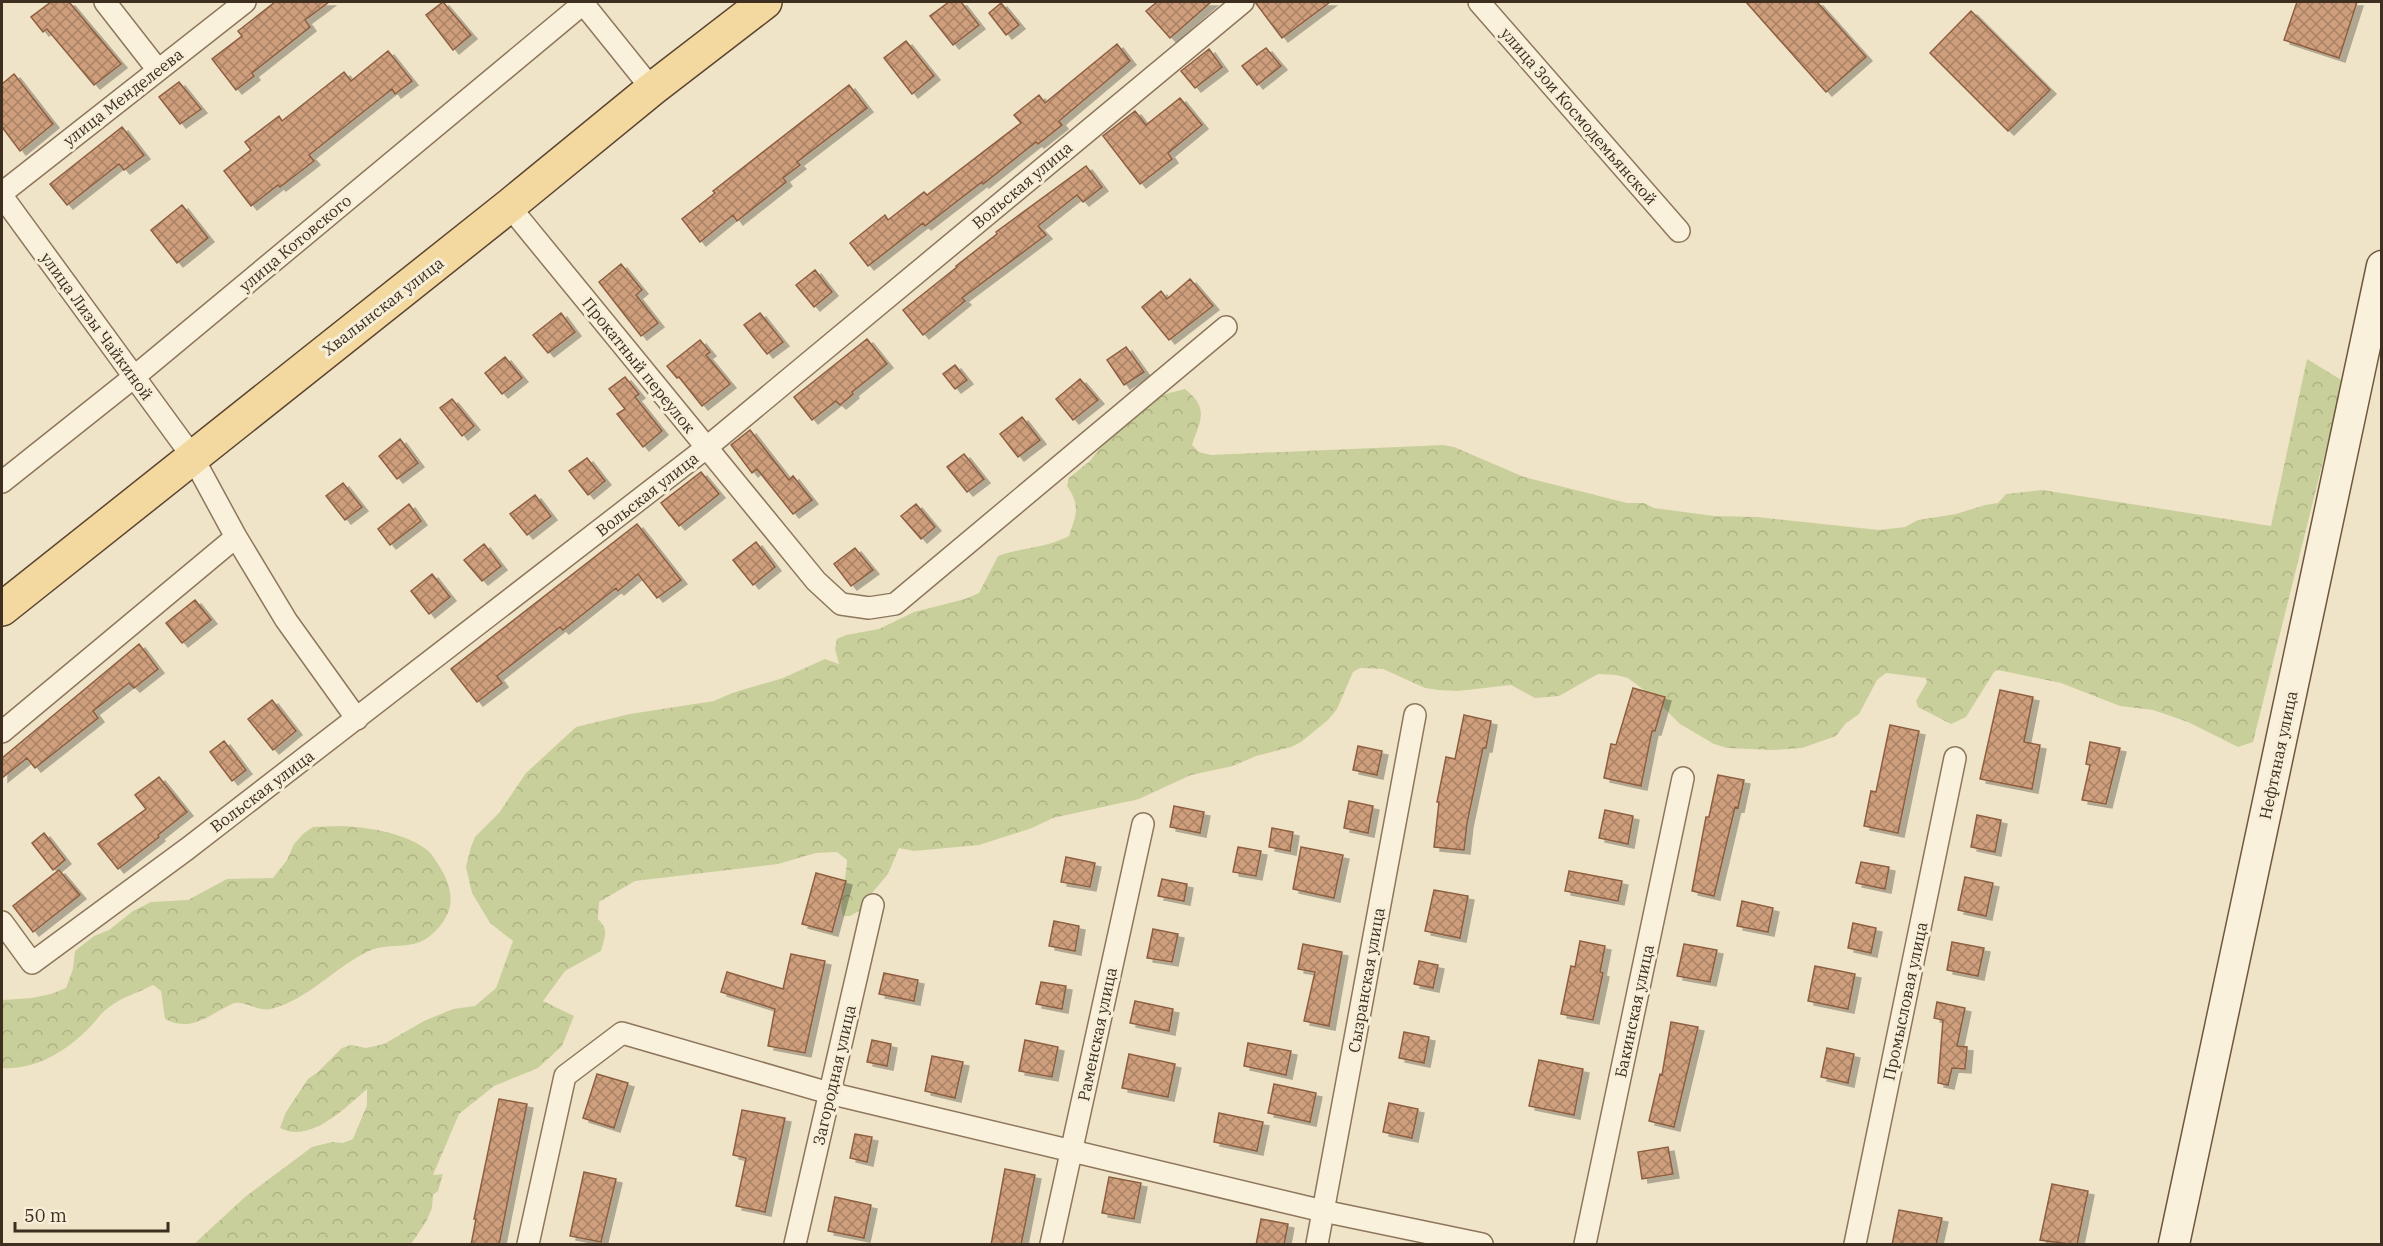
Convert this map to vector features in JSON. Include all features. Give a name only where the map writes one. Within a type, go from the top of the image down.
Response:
[{"type":"main road","name":"Хвалынская улица","points":[[2,609],[509,206],[652,89],[765,2]]},
{"type":"street","points":[[105,2],[158,70]]},
{"type":"street","name":"улица Менделеева","points":[[2,195],[245,2]]},
{"type":"street","points":[[583,2],[652,89]]},
{"type":"street","name":"улица Котовского","points":[[2,482],[134,377],[583,2]]},
{"type":"street","name":"Вольская улица","points":[[2,922],[32,963],[187,849],[706,448],[1243,2]]},
{"type":"street","name":"улица Зои Космодемьянской","points":[[1479,2],[1679,231]]},
{"type":"street","name":"улица Лизы Чайкиной","points":[[2,195],[192,456],[236,537],[286,620],[357,719]]},
{"type":"street","name":"Прокатный переулок","points":[[509,206],[816,581],[841,604],[869,608],[895,604],[1226,327]]},
{"type":"street","name":"Нефтяная улица","points":[[2174,1245],[2382,266]]},
{"type":"street","points":[[2,732],[236,537]]},
{"type":"street","name":"Сызранская улица","points":[[1317,1245],[1415,715]]},
{"type":"street","name":"Промысловая улица","points":[[1855,1245],[1955,758]]},
{"type":"street","name":"Бакинская улица","points":[[1585,1245],[1683,778]]},
{"type":"street","name":"Раменская улица","points":[[1051,1245],[1143,824]]},
{"type":"street","name":"Загородная улица","points":[[795,1245],[873,905]]},
{"type":"street","points":[[528,1245],[565,1076],[622,1033],[829,1093],[1323,1211],[1482,1245]]},
{"type":"green space","points":[[2307,359],[2343,381],[2253,742],[2238,747],[2188,722],[2153,710],[2120,706],[2061,683],[1998,670],[1994,672],[1966,717],[1951,724],[1918,707],[1916,701],[1927,682],[1926,678],[1886,673],[1877,680],[1859,714],[1846,723],[1836,736],[1802,748],[1774,750],[1727,748],[1714,744],[1680,724],[1652,696],[1628,678],[1616,675],[1598,674],[1559,696],[1535,698],[1511,685],[1458,691],[1438,690],[1425,688],[1383,669],[1360,668],[1353,672],[1337,709],[1328,720],[1301,742],[1291,747],[1256,756],[1233,766],[1191,775],[1139,799],[1053,818],[1032,828],[979,845],[914,851],[899,848],[888,874],[867,899],[861,910],[850,916],[843,916],[841,909],[847,860],[837,852],[816,853],[778,864],[635,881],[599,902],[598,919],[605,933],[601,951],[565,971],[543,1001],[574,1016],[562,1046],[538,1068],[494,1086],[459,1114],[433,1175],[443,1174],[438,1191],[433,1195],[432,1208],[426,1222],[411,1244],[194,1244],[245,1197],[312,1147],[332,1142],[343,1143],[353,1139],[367,1105],[367,1089],[338,1113],[316,1127],[292,1132],[280,1128],[286,1112],[308,1079],[342,1048],[351,1045],[366,1048],[384,1044],[424,1021],[453,1009],[475,1006],[496,988],[513,941],[490,923],[472,893],[466,867],[471,847],[475,837],[499,813],[526,773],[576,727],[630,714],[714,701],[732,693],[783,678],[825,659],[839,664],[835,649],[837,639],[846,635],[879,629],[914,612],[965,599],[979,593],[998,556],[1069,536],[1076,505],[1067,486],[1069,478],[1090,461],[1117,425],[1150,398],[1185,389],[1193,396],[1201,414],[1192,445],[1199,452],[1211,455],[1443,445],[1454,447],[1524,477],[1627,503],[1644,503],[1654,508],[1714,516],[1757,517],[1879,530],[1905,527],[1918,520],[1956,514],[1998,503],[2006,494],[2042,490],[2271,526]]},
{"type":"green space","points":[[340,826],[394,834],[414,842],[432,855],[444,874],[450,893],[449,911],[439,928],[423,941],[369,951],[345,965],[310,991],[284,1005],[271,1009],[236,1003],[200,1021],[175,1023],[165,1019],[161,991],[153,985],[113,1004],[76,1040],[57,1054],[25,1066],[2,1068],[2,1000],[32,998],[66,988],[73,969],[75,951],[94,936],[109,930],[133,911],[151,902],[188,900],[227,879],[273,878],[287,860],[294,844],[304,833],[313,827]]},
{"type":"building","points":[[51,2],[69,2],[121,64],[94,85],[47,29],[43,32],[31,17]]},
{"type":"building","points":[[275,2],[329,2],[305,20],[310,27],[252,73],[254,76],[236,90],[212,59],[242,36],[238,31]]},
{"type":"building","points":[[443,2],[471,35],[453,50],[426,15]]},
{"type":"building","points":[[949,2],[961,2],[979,25],[953,45],[930,16]]},
{"type":"building","points":[[1157,2],[1211,2],[1170,38],[1146,11]]},
{"type":"building","points":[[1255,2],[1330,2],[1282,38]]},
{"type":"building","points":[[1746,2],[1817,2],[1866,57],[1826,92]]},
{"type":"building","points":[[2297,2],[2357,2],[2339,58],[2284,40]]},
{"type":"building","points":[[1001,3],[1019,25],[1006,35],[989,13]]},
{"type":"building","points":[[1971,11],[2050,90],[2008,131],[1930,53]]},
{"type":"building","points":[[906,41],[934,76],[912,94],[884,58]]},
{"type":"building","points":[[1117,44],[1130,61],[1059,121],[1062,125],[925,226],[923,223],[868,266],[850,243],[885,215],[888,220],[924,192],[927,195],[1021,123],[1014,115],[1039,95],[1045,103]]},
{"type":"building","points":[[1266,48],[1281,66],[1257,85],[1242,66]]},
{"type":"building","points":[[1209,49],[1222,67],[1195,88],[1181,71]]},
{"type":"building","points":[[388,51],[412,81],[395,94],[392,89],[309,155],[314,161],[251,206],[224,171],[251,150],[245,142],[279,116],[282,121],[344,72],[351,81]]},
{"type":"building","points":[[14,74],[53,124],[20,151],[2,127],[2,84]]},
{"type":"building","points":[[179,82],[201,109],[180,124],[159,97]]},
{"type":"building","points":[[849,85],[867,108],[797,162],[800,165],[783,178],[786,182],[737,221],[733,215],[700,242],[682,219],[715,193],[713,191]]},
{"type":"building","points":[[1180,98],[1202,125],[1168,153],[1172,159],[1140,184],[1103,136],[1135,111],[1146,125]]},
{"type":"building","points":[[122,127],[144,155],[124,170],[119,164],[67,205],[50,184]]},
{"type":"building","points":[[1086,166],[1102,187],[1083,202],[1077,195],[1038,226],[1046,235],[962,298],[965,301],[923,335],[903,310],[997,234],[996,232]]},
{"type":"building","points":[[182,205],[208,238],[177,263],[151,230]]},
{"type":"building","points":[[621,264],[642,290],[636,295],[658,323],[641,336],[599,282]]},
{"type":"building","points":[[815,270],[832,292],[814,307],[796,285]]},
{"type":"building","points":[[1190,279],[1213,306],[1169,340],[1142,307],[1161,291],[1167,299]]},
{"type":"building","points":[[561,313],[575,332],[548,353],[533,335]]},
{"type":"building","points":[[760,313],[783,342],[767,354],[744,325]]},
{"type":"building","points":[[867,339],[887,364],[852,392],[853,394],[840,405],[836,401],[812,420],[794,397]]},
{"type":"building","points":[[700,340],[710,352],[706,355],[730,384],[702,406],[667,366]]},
{"type":"building","points":[[1126,347],[1144,372],[1124,385],[1107,360]]},
{"type":"building","points":[[505,357],[522,378],[502,394],[485,373]]},
{"type":"building","points":[[955,365],[967,380],[955,389],[943,374]]},
{"type":"building","points":[[625,377],[639,394],[635,397],[662,431],[643,447],[617,414],[625,409],[609,389]]},
{"type":"building","points":[[1080,379],[1098,400],[1073,420],[1056,399]]},
{"type":"building","points":[[452,399],[474,426],[462,436],[440,408]]},
{"type":"building","points":[[1022,417],[1040,440],[1018,457],[1000,434]]},
{"type":"building","points":[[750,430],[789,480],[793,476],[812,500],[793,514],[757,469],[752,473],[731,445]]},
{"type":"building","points":[[400,439],[418,463],[397,479],[379,456]]},
{"type":"building","points":[[964,454],[984,479],[967,492],[947,467]]},
{"type":"building","points":[[587,458],[605,481],[588,495],[569,471]]},
{"type":"building","points":[[701,472],[719,494],[679,526],[661,503]]},
{"type":"building","points":[[343,483],[362,507],[345,520],[326,496]]},
{"type":"building","points":[[535,495],[551,516],[527,535],[510,514]]},
{"type":"building","points":[[409,504],[421,521],[390,545],[378,529]]},
{"type":"building","points":[[916,504],[935,527],[921,539],[901,516]]},
{"type":"building","points":[[637,524],[681,580],[657,598],[638,574],[618,591],[616,588],[563,630],[560,627],[497,676],[502,683],[477,702],[451,669]]},
{"type":"building","points":[[756,542],[775,567],[753,585],[733,560]]},
{"type":"building","points":[[484,544],[501,566],[482,581],[464,560]]},
{"type":"building","points":[[855,548],[873,570],[851,586],[834,564]]},
{"type":"building","points":[[432,574],[450,597],[429,614],[411,591]]},
{"type":"building","points":[[195,600],[211,620],[182,643],[166,623]]},
{"type":"building","points":[[139,644],[158,669],[134,688],[129,683],[93,711],[98,718],[35,768],[27,758],[2,778],[2,758]]},
{"type":"building","points":[[1633,688],[1665,697],[1655,731],[1652,731],[1641,786],[1604,778],[1611,744],[1616,745]]},
{"type":"building","points":[[2000,690],[2033,697],[2024,742],[2040,745],[2032,789],[1980,779]]},
{"type":"building","points":[[272,700],[296,731],[273,750],[248,719]]},
{"type":"building","points":[[1464,715],[1491,721],[1467,823],[1464,850],[1434,847],[1439,802],[1437,802],[1446,757],[1455,759]]},
{"type":"building","points":[[1890,725],[1919,731],[1898,833],[1864,826],[1871,791],[1876,792]]},
{"type":"building","points":[[224,741],[246,770],[232,781],[210,752]]},
{"type":"building","points":[[2090,742],[2120,748],[2106,804],[2082,800],[2090,765],[2086,764]]},
{"type":"building","points":[[1358,746],[1382,751],[1377,775],[1353,770]]},
{"type":"building","points":[[1718,775],[1744,780],[1738,808],[1735,807],[1714,896],[1692,891],[1706,817],[1709,817]]},
{"type":"building","points":[[159,777],[187,812],[118,869],[98,844],[146,809],[135,795]]},
{"type":"building","points":[[1349,801],[1373,806],[1368,833],[1344,828]]},
{"type":"building","points":[[1174,806],[1204,812],[1200,833],[1170,827]]},
{"type":"building","points":[[1605,810],[1633,816],[1628,844],[1599,838]]},
{"type":"building","points":[[1977,815],[2001,820],[1995,852],[1971,847]]},
{"type":"building","points":[[1272,828],[1293,832],[1290,851],[1269,847]]},
{"type":"building","points":[[44,833],[65,860],[53,870],[32,843]]},
{"type":"building","points":[[1238,847],[1261,851],[1256,876],[1233,872]]},
{"type":"building","points":[[1301,847],[1343,855],[1334,898],[1293,889]]},
{"type":"building","points":[[1066,857],[1095,863],[1090,887],[1061,882]]},
{"type":"building","points":[[1861,862],[1889,867],[1885,889],[1856,883]]},
{"type":"building","points":[[59,870],[80,895],[33,932],[13,906]]},
{"type":"building","points":[[1569,871],[1622,881],[1618,901],[1565,891]]},
{"type":"building","points":[[816,873],[846,881],[832,932],[802,924]]},
{"type":"building","points":[[1965,877],[1993,883],[1986,916],[1958,910]]},
{"type":"building","points":[[1162,879],[1187,884],[1184,901],[1158,896]]},
{"type":"building","points":[[1434,890],[1468,896],[1460,938],[1425,931]]},
{"type":"building","points":[[1742,901],[1773,908],[1768,932],[1737,926]]},
{"type":"building","points":[[1054,921],[1079,926],[1075,951],[1049,946]]},
{"type":"building","points":[[1853,923],[1876,928],[1871,953],[1848,948]]},
{"type":"building","points":[[1153,929],[1178,934],[1172,962],[1147,958]]},
{"type":"building","points":[[1580,941],[1605,946],[1600,972],[1603,973],[1593,1020],[1561,1014],[1571,966],[1575,967]]},
{"type":"building","points":[[1952,942],[1984,948],[1978,976],[1947,970]]},
{"type":"building","points":[[1303,944],[1342,952],[1329,1026],[1304,1021],[1315,972],[1298,969]]},
{"type":"building","points":[[1684,944],[1717,950],[1710,982],[1677,976]]},
{"type":"building","points":[[791,954],[825,961],[805,1053],[768,1046],[775,1009],[721,992],[727,972],[783,989]]},
{"type":"building","points":[[1419,961],[1438,965],[1433,988],[1414,984]]},
{"type":"building","points":[[1815,966],[1855,974],[1848,1009],[1808,1001]]},
{"type":"building","points":[[884,973],[918,980],[914,1001],[879,994]]},
{"type":"building","points":[[1041,982],[1066,986],[1062,1009],[1036,1004]]},
{"type":"building","points":[[1135,1001],[1173,1009],[1169,1031],[1130,1023]]},
{"type":"building","points":[[1937,1002],[1965,1008],[1957,1046],[1967,1047],[1965,1069],[1952,1068],[1948,1085],[1938,1083],[1943,1020],[1934,1018]]},
{"type":"building","points":[[1671,1022],[1698,1027],[1674,1127],[1649,1121],[1660,1074],[1662,1075]]},
{"type":"building","points":[[1404,1032],[1429,1037],[1424,1063],[1399,1058]]},
{"type":"building","points":[[872,1040],[891,1044],[887,1066],[867,1062]]},
{"type":"building","points":[[1025,1040],[1058,1047],[1052,1077],[1019,1071]]},
{"type":"building","points":[[1248,1043],[1291,1051],[1286,1075],[1244,1066]]},
{"type":"building","points":[[1827,1048],[1854,1054],[1848,1083],[1821,1077]]},
{"type":"building","points":[[1129,1054],[1175,1064],[1168,1097],[1122,1088]]},
{"type":"building","points":[[932,1056],[963,1062],[955,1098],[925,1091]]},
{"type":"building","points":[[1539,1060],[1583,1069],[1574,1115],[1529,1106]]},
{"type":"building","points":[[597,1074],[628,1083],[614,1128],[583,1118]]},
{"type":"building","points":[[1274,1084],[1316,1093],[1310,1122],[1268,1113]]},
{"type":"building","points":[[499,1099],[527,1104],[499,1245],[471,1245],[476,1219],[474,1219]]},
{"type":"building","points":[[1389,1103],[1418,1109],[1412,1138],[1383,1132]]},
{"type":"building","points":[[742,1110],[785,1118],[765,1212],[736,1206],[746,1158],[733,1155]]},
{"type":"building","points":[[1219,1113],[1263,1122],[1257,1151],[1214,1142]]},
{"type":"building","points":[[855,1134],[872,1137],[867,1162],[850,1158]]},
{"type":"building","points":[[1668,1147],[1673,1174],[1642,1179],[1638,1152]]},
{"type":"building","points":[[1005,1169],[1035,1175],[1021,1245],[991,1245]]},
{"type":"building","points":[[584,1172],[616,1179],[601,1242],[570,1236]]},
{"type":"building","points":[[1109,1177],[1141,1183],[1134,1219],[1102,1213]]},
{"type":"building","points":[[2052,1184],[2088,1191],[2077,1245],[2040,1240]]},
{"type":"building","points":[[835,1197],[871,1205],[864,1238],[828,1231]]},
{"type":"building","points":[[1899,1210],[1942,1218],[1936,1245],[1892,1245]]},
{"type":"building","points":[[1261,1219],[1288,1224],[1284,1245],[1256,1245]]}]
